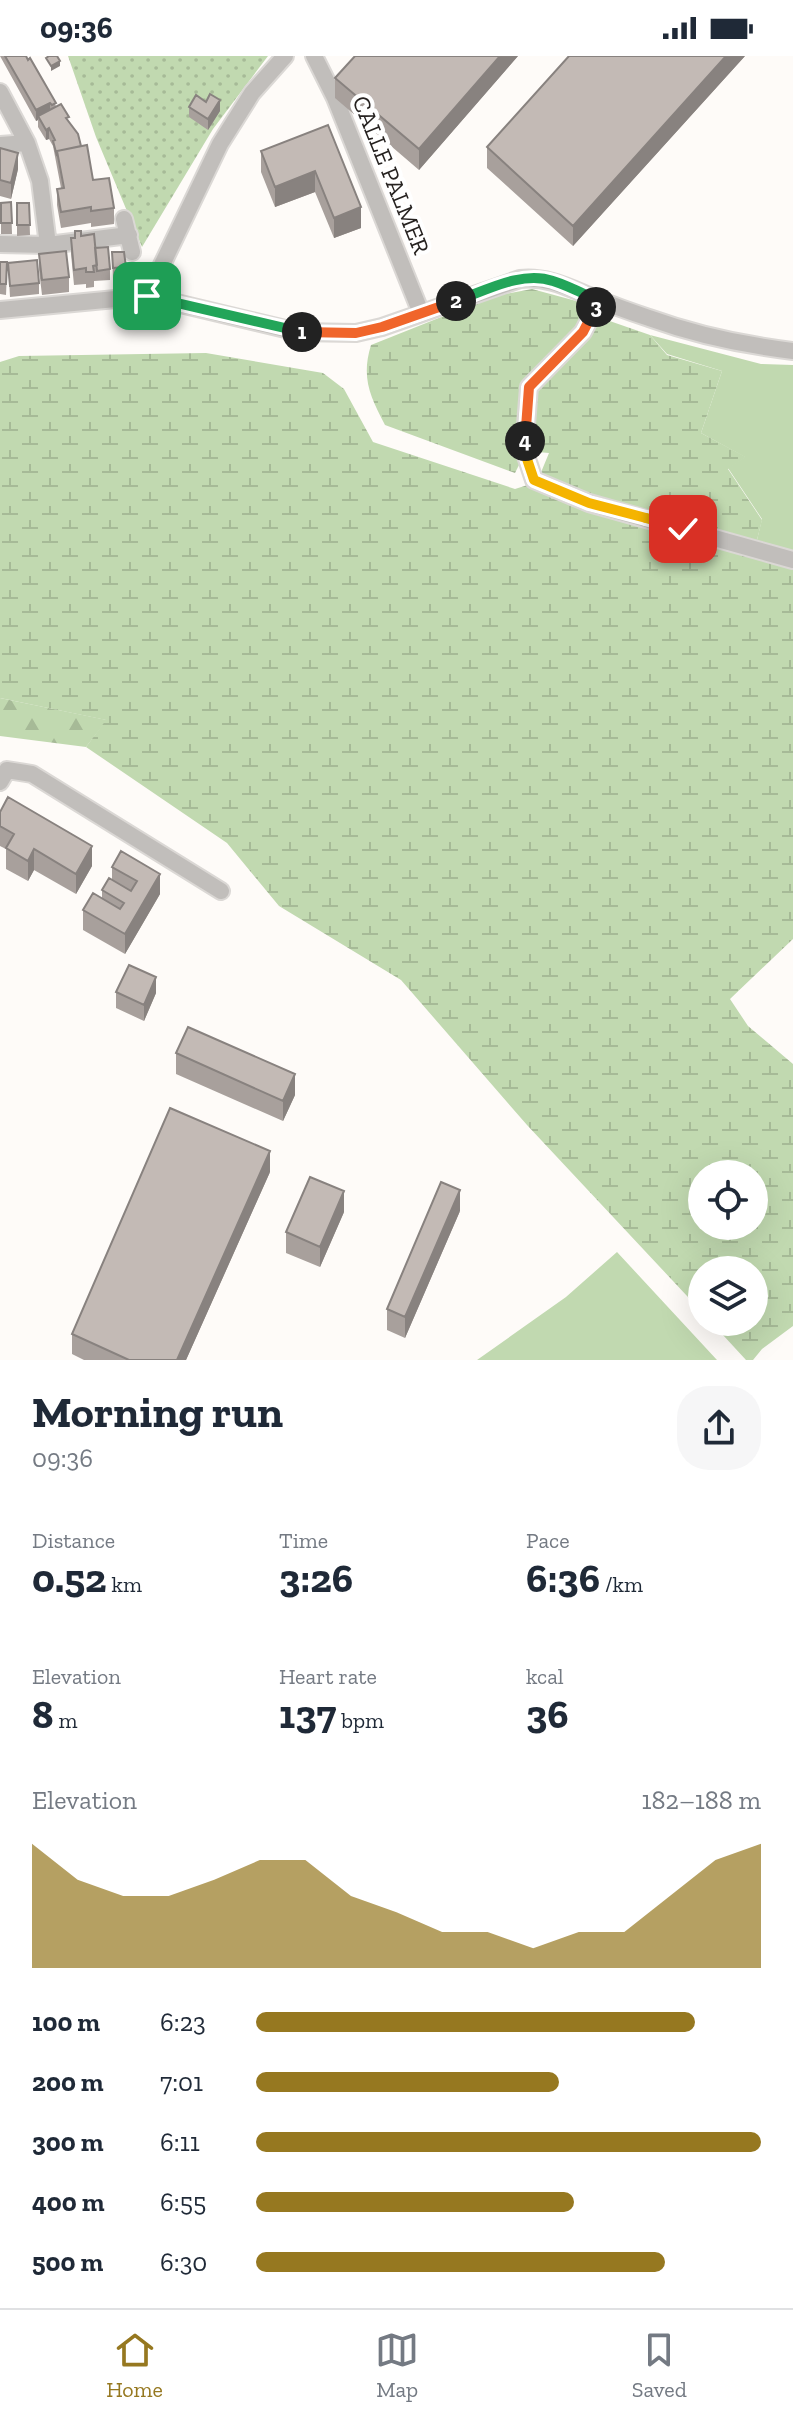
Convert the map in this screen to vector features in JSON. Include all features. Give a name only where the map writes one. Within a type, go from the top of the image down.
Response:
[{"type":"street","points":[[147,296],[220,144],[252,93],[285,56]]},
{"type":"street","name":"CALLE PALMER","points":[[314,56],[335,98],[421,313]]},
{"type":"street","points":[[0,92],[27,143],[40,181],[48,245]]},
{"type":"street","points":[[0,145],[27,143]]},
{"type":"street","points":[[0,244],[48,245],[127,227],[132,252]]},
{"type":"street","points":[[0,310],[147,296],[298,332],[356,333],[520,279],[536,277],[696,333],[745,345],[793,351]]},
{"type":"street","points":[[599,301],[583,332],[529,387],[524,450],[534,480],[589,503],[793,560]]},
{"type":"street","points":[[0,782],[7,770],[32,774],[221,891]]},
{"type":"green space","points":[[68,56],[268,56],[213,129],[142,247],[96,137]]},
{"type":"green space","points":[[532,289],[591,305],[601,318],[650,335],[667,355],[722,371],[701,433],[746,457],[728,469],[762,520],[756,544],[793,559],[793,939],[730,999],[748,1026],[793,1064],[793,1326],[762,1349],[753,1360],[746,1360],[724,1336],[768,1336],[768,1256],[688,1256],[688,1297],[527,1125],[401,980],[279,906],[227,843],[86,747],[106,720],[0,698],[0,362],[19,356],[206,353],[323,373],[344,389],[373,442],[515,489],[537,482],[549,453],[526,451],[515,473],[385,425],[371,396],[367,377],[371,345],[494,296]]},
{"type":"green space","points":[[650,335],[761,364],[793,365],[793,559],[756,544],[762,519],[728,468],[745,457],[701,433],[722,371],[667,354]]},
{"type":"green space","points":[[0,698],[107,720],[86,747],[0,736]]},
{"type":"green space","points":[[617,1252],[688,1329],[688,1336],[695,1336],[717,1360],[477,1360],[566,1297]]},
{"type":"building","points":[[5,56],[30,58],[56,103],[36,110]]},
{"type":"building","points":[[57,56],[60,61],[51,66],[46,58]]},
{"type":"building","points":[[355,56],[500,56],[419,149],[335,78]]},
{"type":"building","points":[[569,56],[726,56],[573,226],[487,147]]},
{"type":"building","points":[[210,94],[220,100],[208,119],[189,107],[196,95],[206,102]]},
{"type":"building","points":[[61,104],[69,117],[66,118],[78,134],[81,146],[57,151],[57,156],[55,140],[38,116]]},
{"type":"building","points":[[328,125],[361,207],[334,218],[315,171],[275,187],[261,151]]},
{"type":"building","points":[[87,145],[93,180],[109,178],[114,208],[91,211],[91,207],[61,212],[57,189],[64,188],[57,151]]},
{"type":"building","points":[[0,148],[18,153],[11,183],[0,180]]},
{"type":"building","points":[[11,202],[12,223],[1,223],[1,203]]},
{"type":"building","points":[[17,203],[29,203],[30,225],[17,225]]},
{"type":"building","points":[[75,231],[81,231],[81,236],[94,234],[97,265],[93,266],[94,272],[86,272],[86,268],[74,270],[71,238],[75,238]]},
{"type":"building","points":[[108,247],[110,269],[97,271],[95,248]]},
{"type":"building","points":[[66,251],[69,277],[42,280],[39,254]]},
{"type":"building","points":[[112,252],[124,252],[126,267],[113,268]]},
{"type":"building","points":[[37,260],[39,283],[10,286],[8,263]]},
{"type":"building","points":[[0,262],[7,262],[6,284],[0,284]]},
{"type":"building","points":[[8,797],[92,846],[76,874],[34,849],[28,861],[6,848],[14,834],[0,826],[0,812]]},
{"type":"building","points":[[121,851],[160,874],[125,934],[83,910],[93,893],[120,909],[124,903],[102,890],[109,878],[131,891],[137,881],[112,867]]},
{"type":"building","points":[[129,965],[156,977],[144,1005],[116,992]]},
{"type":"building","points":[[188,1027],[295,1074],[283,1101],[176,1053]]},
{"type":"building","points":[[170,1108],[270,1151],[177,1360],[129,1360],[72,1334]]},
{"type":"building","points":[[310,1177],[344,1191],[320,1247],[286,1232]]},
{"type":"building","points":[[441,1182],[460,1190],[405,1317],[387,1309]]},
{"type":"route","points":[[147,296],[298,332],[356,333],[382,327],[520,279],[536,277],[551,280],[599,301],[583,332],[529,387],[524,450],[534,480],[589,503],[683,529]]}]
